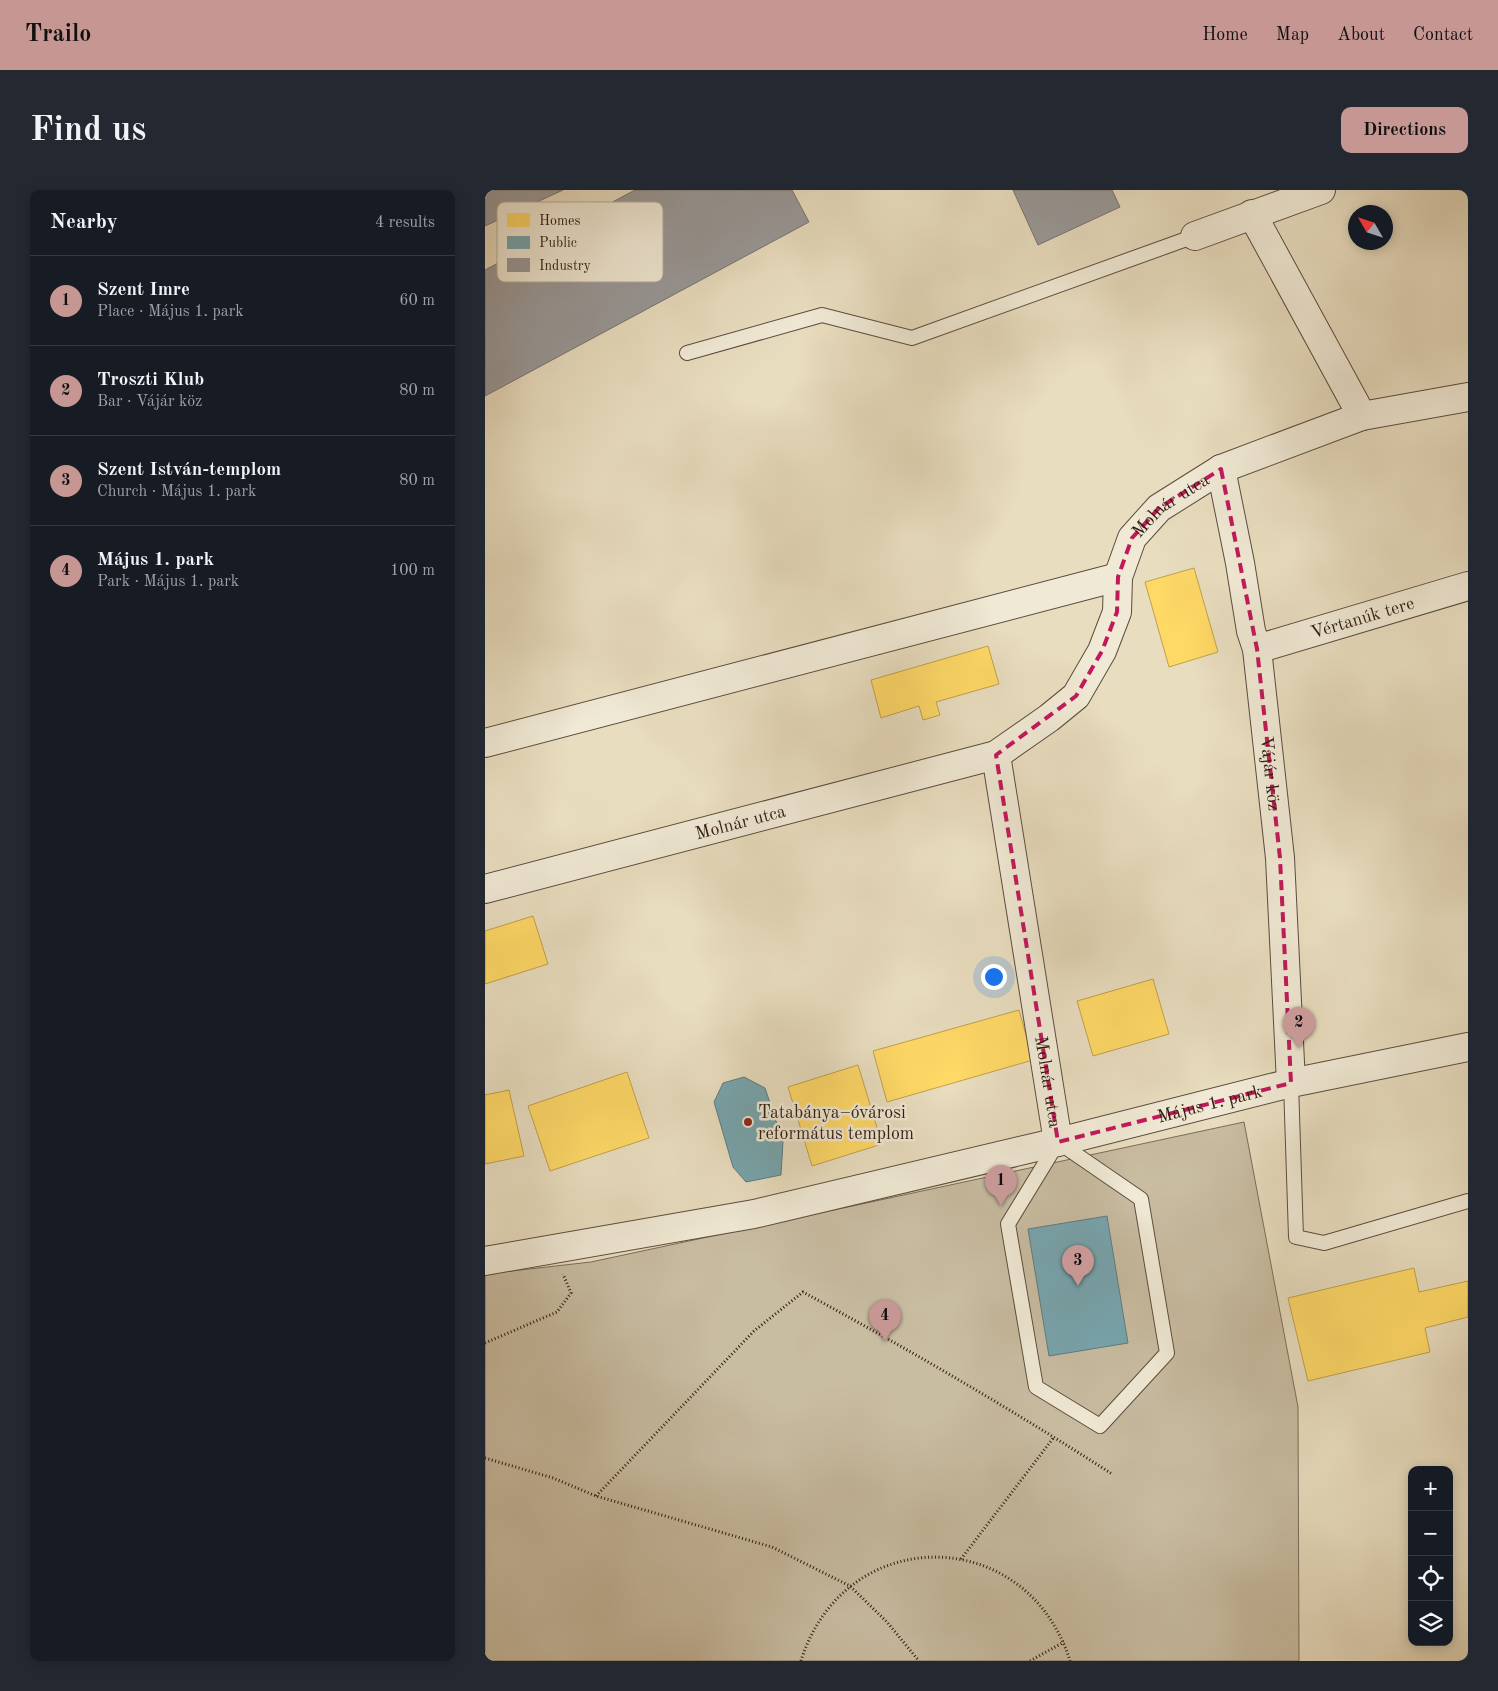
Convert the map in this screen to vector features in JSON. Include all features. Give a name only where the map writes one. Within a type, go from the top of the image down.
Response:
[{"type":"street","points":[[1195,236],[1321,190]]},
{"type":"street","points":[[1252,214],[1362,416]]},
{"type":"street","name":"Molnár utca","points":[[485,889],[996,755],[1049,718],[1076,696],[1102,651],[1117,612],[1118,577],[1132,538],[1159,508],[1221,469],[1362,416],[1468,397]]},
{"type":"street","name":"Vájár köz","points":[[1221,469],[1251,630],[1257,649],[1280,858],[1291,1083]]},
{"type":"street","points":[[485,744],[1118,577]]},
{"type":"street","name":"Vértanúk tere","points":[[1257,649],[1468,586]]},
{"type":"street","name":"Molnár utca","points":[[996,755],[1058,1142]]},
{"type":"street","name":"Május 1. park","points":[[485,1261],[754,1214],[1058,1142],[1291,1083],[1468,1047]]},
{"type":"lane","points":[[687,353],[822,315],[912,338],[1195,236]]},
{"type":"lane","points":[[1291,1083],[1296,1237],[1324,1243],[1468,1201]]},
{"type":"lane","points":[[1058,1142],[1141,1198],[1167,1353],[1099,1426],[1036,1387],[1008,1224],[1058,1142]]},
{"type":"path","points":[[485,1343],[557,1312],[571,1292],[561,1270],[550,1260],[535,1252]]},
{"type":"path","points":[[596,1496],[754,1331],[803,1292],[889,1339],[1054,1437],[1112,1474]]},
{"type":"path","points":[[961,1559],[1054,1437]]},
{"type":"path","points":[[485,1458],[553,1478],[596,1496],[772,1548],[850,1586],[887,1622],[919,1661]]},
{"type":"path","points":[[801,1661],[809,1638],[821,1618],[835,1600],[850,1586],[872,1573],[893,1564],[915,1559],[938,1557],[961,1559],[990,1568],[1004,1574],[1023,1587],[1053,1621],[1064,1642],[1070,1661]]},
{"type":"path","points":[[1030,1661],[1064,1642]]},
{"type":"highlighted area","points":[[1221,469],[1257,649],[1280,858],[1291,1083],[1058,1142],[996,755],[1076,696],[1102,651],[1117,612],[1118,577],[1132,538],[1159,508]]},
{"type":"shaded area","points":[[1244,1122],[1298,1407],[1299,1661],[485,1661],[485,1274],[591,1262]]},
{"type":"building: Homes","points":[[1194,568],[1218,652],[1169,667],[1145,582]]},
{"type":"building: Homes","points":[[988,646],[999,684],[936,702],[940,715],[923,720],[919,706],[881,718],[871,680]]},
{"type":"building: Homes","points":[[533,916],[548,964],[485,984],[485,931]]},
{"type":"building: Homes","points":[[1153,979],[1169,1034],[1093,1056],[1077,1001]]},
{"type":"building: Homes","points":[[1019,1010],[1033,1060],[887,1102],[873,1051]]},
{"type":"building: Homes","points":[[858,1065],[882,1144],[812,1166],[788,1087]]},
{"type":"building: Homes","points":[[627,1072],[649,1138],[550,1171],[528,1106]]},
{"type":"building: Homes","points":[[509,1090],[524,1156],[485,1164],[485,1095]]},
{"type":"building: Homes","points":[[1414,1268],[1419,1292],[1468,1281],[1468,1317],[1425,1328],[1430,1352],[1308,1381],[1288,1298]]},
{"type":"building: Public","name":"Tatabánya–óvárosi református templom","points":[[744,1077],[765,1088],[783,1142],[781,1175],[746,1182],[733,1167],[714,1102],[723,1083]]},
{"type":"building: Public","points":[[1107,1216],[1128,1343],[1049,1356],[1028,1229]]},
{"type":"building: Industry","points":[[485,190],[563,190],[537,202],[497,202],[497,220],[485,226]]},
{"type":"building: Industry","points":[[635,190],[792,190],[809,222],[485,396],[485,270],[497,264],[497,282],[663,282],[663,202],[612,202]]},
{"type":"building: Industry","points":[[1013,190],[1112,190],[1120,207],[1038,245]]},
{"type":"place","name":"Troszti Klub","points":[[1299,1048]]},
{"type":"place","name":"Tatabánya–óvárosi református templom","points":[[748,1122]]},
{"type":"place","name":"Szent Imre","points":[[1001,1206]]},
{"type":"place","name":"Szent István-templom","points":[[1078,1286]]},
{"type":"place","name":"Május 1. park","points":[[885,1341]]}]
